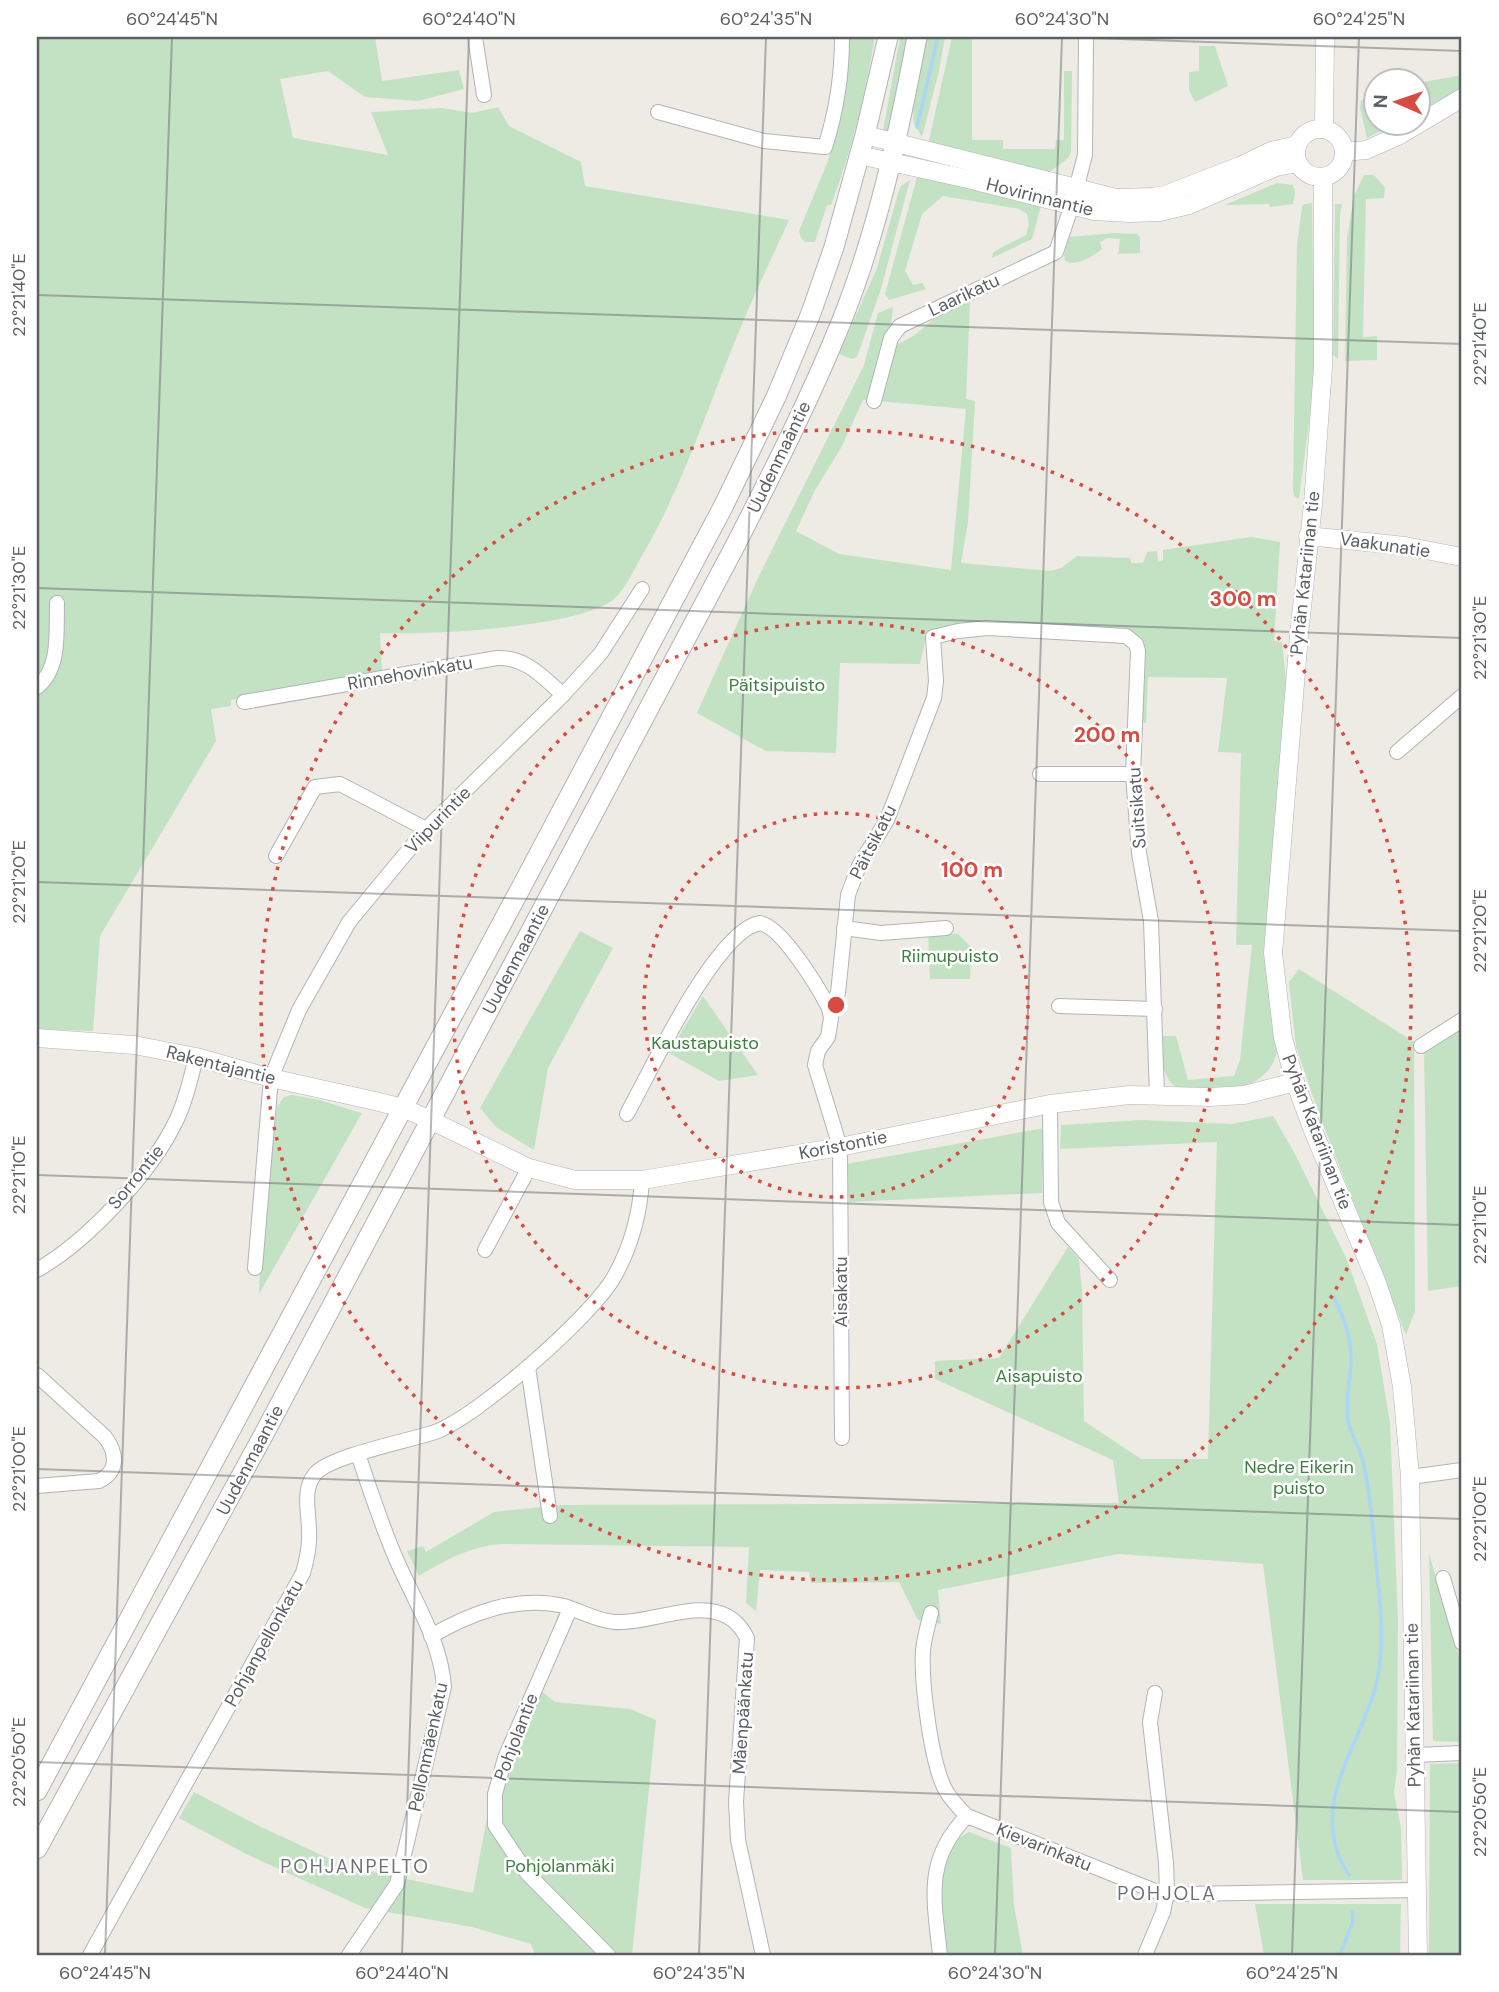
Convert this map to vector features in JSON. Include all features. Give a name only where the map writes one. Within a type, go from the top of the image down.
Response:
[{"type":"main road","name":"Uudenmaantie","points":[[37,1791],[724,505],[776,397],[819,291],[843,218],[888,37]]},
{"type":"main road","name":"Uudenmaantie","points":[[37,1849],[264,1434],[716,583],[803,411],[843,317],[890,162],[917,37]]},
{"type":"street","points":[[475,37],[484,94]]},
{"type":"street","points":[[658,112],[764,141],[825,148],[834,121],[842,37]]},
{"type":"street","name":"Laarikatu","points":[[874,401],[891,338],[900,326],[1056,252],[1075,197],[1085,155],[1086,37]]},
{"type":"street","points":[[1324,130],[1325,37]]},
{"type":"street","points":[[1344,152],[1366,150],[1398,136],[1462,98]]},
{"type":"street","points":[[1324,130],[1338,137],[1344,152],[1338,169],[1322,177],[1304,171],[1298,154],[1308,132],[1324,130]]},
{"type":"street","name":"Hovirinnantie","points":[[865,135],[1075,197],[1110,213],[1160,212],[1189,205],[1276,167],[1298,154]]},
{"type":"street","name":"Hovirinnantie","points":[[859,155],[968,179],[1075,197]]},
{"type":"street","name":"Pyhän Katariinan tie","points":[[1322,177],[1322,367],[1313,503],[1273,953],[1283,1038],[1295,1082],[1377,1283],[1391,1325],[1402,1387],[1410,1477],[1418,1955]]},
{"type":"street","name":"Vaakunatie","points":[[1308,536],[1405,546],[1462,557]]},
{"type":"street","name":"Viipurintie","points":[[255,1268],[271,1078],[299,1010],[349,922],[426,830],[563,695],[601,653],[642,589]]},
{"type":"street","points":[[37,687],[49,674],[54,663],[57,603]]},
{"type":"street","name":"Suitsikatu","points":[[933,637],[948,632],[988,628],[1114,634],[1136,644],[1139,658],[1134,713],[1133,774],[1139,853],[1151,921],[1157,1095]]},
{"type":"street","name":"Päitsikatu","points":[[829,1008],[838,993],[852,880],[864,855],[887,820],[930,711],[936,681],[933,637]]},
{"type":"street","name":"Rinnehovinkatu","points":[[244,702],[507,657],[525,663],[563,695]]},
{"type":"street","points":[[1397,752],[1462,696]]},
{"type":"street","points":[[1040,774],[1133,774]]},
{"type":"street","points":[[276,856],[315,787],[340,784],[426,830]]},
{"type":"street","points":[[627,1114],[698,986],[726,948],[747,927],[766,924],[778,933],[829,1008]]},
{"type":"street","points":[[844,928],[881,933],[946,928]]},
{"type":"street","points":[[1059,1006],[1155,1009]]},
{"type":"street","name":"Aisakatu","points":[[829,1008],[828,1037],[816,1057],[816,1065],[839,1147],[842,1438]]},
{"type":"street","points":[[1422,1046],[1462,1020]]},
{"type":"street","name":"Rakentajantie","points":[[37,1038],[134,1045],[196,1057],[271,1078],[402,1108]]},
{"type":"street","name":"Sorrontie","points":[[37,1270],[67,1250],[101,1219],[161,1149],[178,1116],[196,1057]]},
{"type":"street","name":"Koristontie","points":[[402,1108],[529,1168],[575,1180],[642,1180],[839,1147],[1050,1104],[1130,1095],[1244,1095],[1295,1082]]},
{"type":"street","points":[[1050,1104],[1051,1202],[1054,1213],[1058,1223],[1110,1280]]},
{"type":"street","points":[[485,1250],[529,1168]]},
{"type":"street","name":"Pohjanpellonkatu","points":[[90,1955],[303,1573],[309,1545],[307,1500],[312,1478],[326,1464],[452,1425],[528,1367],[584,1313],[613,1279],[639,1215],[642,1180]]},
{"type":"street","points":[[528,1367],[550,1516]]},
{"type":"street","points":[[37,1375],[105,1437],[115,1457],[114,1469],[108,1477],[99,1481],[37,1486]]},
{"type":"street","name":"Pellonmäenkatu","points":[[349,1955],[397,1884],[403,1868],[444,1687],[443,1669],[431,1636],[395,1558],[358,1454]]},
{"type":"street","points":[[1410,1477],[1462,1469]]},
{"type":"street","points":[[1443,1578],[1462,1643]]},
{"type":"street","name":"Mäenpäänkatu","points":[[431,1636],[486,1609],[538,1603],[614,1622],[708,1611],[723,1614],[743,1628],[748,1651],[736,1802],[738,1840],[763,1955]]},
{"type":"street","name":"Pohjolantie","points":[[570,1609],[505,1758],[495,1794],[495,1825],[527,1873],[608,1955]]},
{"type":"street","name":"Kievarinkatu","points":[[931,1613],[923,1647],[931,1740],[943,1785],[967,1816],[1139,1886],[1167,1893],[1417,1890]]},
{"type":"street","points":[[1145,1955],[1159,1922],[1167,1893],[1150,1722],[1155,1693]]},
{"type":"street","points":[[1415,1755],[1462,1753]]},
{"type":"street","points":[[940,1955],[933,1888],[935,1873],[947,1840],[967,1816]]},
{"type":"green space","points":[[37,37],[375,37],[382,81],[459,70],[464,89],[418,101],[365,97],[328,71],[280,79],[293,138],[388,155],[371,112],[442,108],[473,113],[498,107],[509,126],[581,162],[585,186],[789,220],[740,330],[667,508],[628,580],[614,599],[596,609],[537,623],[466,631],[380,633],[382,671],[231,700],[231,706],[211,709],[216,741],[100,936],[93,1031],[37,1029]]},
{"type":"green space","points":[[848,37],[875,37],[867,80],[852,143],[831,205],[827,205],[815,242],[805,242],[799,231],[828,161],[837,127]]},
{"type":"green space","points":[[900,37],[910,37],[889,137],[883,131]]},
{"type":"green space","points":[[927,37],[945,37],[922,137],[914,124],[913,111]]},
{"type":"green space","points":[[952,37],[972,37],[972,140],[1003,140],[1003,149],[1055,149],[1056,140],[1064,140],[1064,71],[1072,71],[1071,153],[1067,159],[1047,174],[928,145]]},
{"type":"green space","points":[[1199,46],[1215,46],[1228,86],[1195,102],[1189,90],[1189,72],[1199,71]]},
{"type":"green space","points":[[1462,75],[1462,90],[1432,105],[1432,80]]},
{"type":"green space","points":[[1364,175],[1374,175],[1385,188],[1384,198],[1366,199],[1363,337],[1377,336],[1377,360],[1345,361],[1347,238],[1354,196]]},
{"type":"green space","points":[[917,177],[1042,202],[1032,239],[992,258],[993,252],[1026,235],[1029,224],[1027,214],[1019,209],[943,196],[922,214],[905,271],[913,285],[922,283],[926,289],[889,300],[885,294]]},
{"type":"green space","points":[[910,180],[881,289],[857,357],[852,359],[839,354],[877,268],[899,190]]},
{"type":"green space","points":[[1277,183],[1293,185],[1293,204],[1270,207],[1269,204],[1225,205]]},
{"type":"green space","points":[[1312,203],[1317,329],[1314,384],[1299,499],[1294,496],[1293,489],[1297,245],[1302,207]]},
{"type":"green space","points":[[1335,204],[1342,204],[1338,359],[1333,355]]},
{"type":"green space","points":[[1137,234],[1140,237],[1140,253],[1118,254],[1120,239],[1107,238],[1100,242],[1102,249],[1090,257],[1074,263],[1065,261],[1069,237]]},
{"type":"green space","name":"Päitsipuisto","points":[[967,299],[970,303],[966,399],[975,401],[968,522],[961,563],[1050,571],[1061,568],[1077,556],[1130,558],[1131,563],[1143,563],[1147,552],[1157,551],[1158,562],[1163,560],[1163,550],[1251,537],[1280,542],[1274,641],[1282,642],[1287,691],[1266,950],[1277,1052],[1271,1066],[1251,1083],[1224,1089],[1181,1091],[1166,1074],[1161,1036],[1176,1036],[1188,1080],[1234,1076],[1240,1060],[1252,945],[1236,945],[1241,753],[1218,752],[1227,678],[1148,677],[1146,723],[1139,723],[1140,641],[942,628],[927,633],[920,664],[840,663],[836,753],[766,751],[697,713],[757,580],[864,365],[878,313],[893,307],[871,400],[863,400],[841,448],[815,490],[796,531],[839,554],[951,570],[966,409],[878,401],[892,345],[913,336],[945,310]]},
{"type":"green space","points":[[580,931],[613,948],[548,1068],[534,1150],[496,1127],[480,1108]]},
{"type":"green space","name":"Riimupuisto","points":[[928,933],[958,934],[971,947],[970,979],[930,979]]},
{"type":"green space","points":[[1299,969],[1414,1042],[1415,1311],[1406,1335],[1320,1117],[1296,1047],[1289,982]]},
{"type":"green space","name":"Kaustapuisto","points":[[703,996],[758,1075],[719,1081],[669,1053]]},
{"type":"green space","points":[[1462,1024],[1462,1286],[1428,1291],[1424,1048]]},
{"type":"green space","points":[[292,1095],[362,1113],[259,1294],[260,1260],[277,1107],[284,1097]]},
{"type":"green space","name":"Nedre Eikerin puisto","points":[[1273,1116],[1294,1152],[1347,1260],[1377,1344],[1390,1423],[1398,1620],[1397,1770],[1394,1793],[1401,1828],[1402,1880],[1303,1880],[1263,1564],[1118,1554],[938,1590],[941,1624],[918,1620],[899,1582],[811,1583],[809,1572],[760,1570],[756,1611],[746,1603],[749,1547],[491,1545],[459,1555],[419,1576],[407,1551],[423,1546],[426,1552],[494,1512],[561,1505],[1119,1503],[1113,1460],[935,1379],[935,1361],[999,1358],[1068,1247],[1079,1259],[1084,1421],[1141,1459],[1208,1459],[1217,1142],[1060,1149],[1061,1125],[1141,1120],[1232,1124]]},
{"type":"green space","points":[[1044,1128],[1042,1193],[849,1202],[846,1164]]},
{"type":"green space","points":[[1429,1553],[1462,1668],[1462,1742],[1433,1741]]},
{"type":"green space","name":"Pohjolanmäki","points":[[557,1615],[572,1621],[539,1689],[555,1702],[630,1709],[656,1720],[632,1955],[535,1955],[531,1944],[472,1927],[365,1908],[246,1854],[179,1818],[194,1792],[345,1866],[473,1893],[491,1783],[501,1747],[528,1685],[558,1627]]},
{"type":"green space","points":[[1462,1763],[1462,1848],[1458,1850],[1462,1863],[1462,1955],[1429,1955],[1430,1764]]},
{"type":"green space","points":[[969,1832],[1011,1848],[1014,1906],[1023,1955],[948,1955],[942,1906],[943,1870],[956,1841]]},
{"type":"green space","points":[[1255,1904],[1401,1904],[1400,1955],[1264,1955]]},
{"type":"waterway","points":[[917,127],[938,37]]},
{"type":"waterway","points":[[1334,1297],[1349,1337],[1351,1363],[1347,1414],[1349,1426],[1362,1456],[1367,1483],[1381,1620],[1381,1655],[1375,1689],[1339,1781],[1334,1804],[1332,1827],[1337,1851],[1349,1875]]},
{"type":"waterway","points":[[1340,1955],[1353,1921],[1352,1911]]},
{"type":"district","name":"POHJANPELTO","points":[[355,1866]]},
{"type":"district","name":"POHJOLA","points":[[1167,1893]]},
{"type":"park label","name":"Aisapuisto","points":[[1039,1376]]}]
